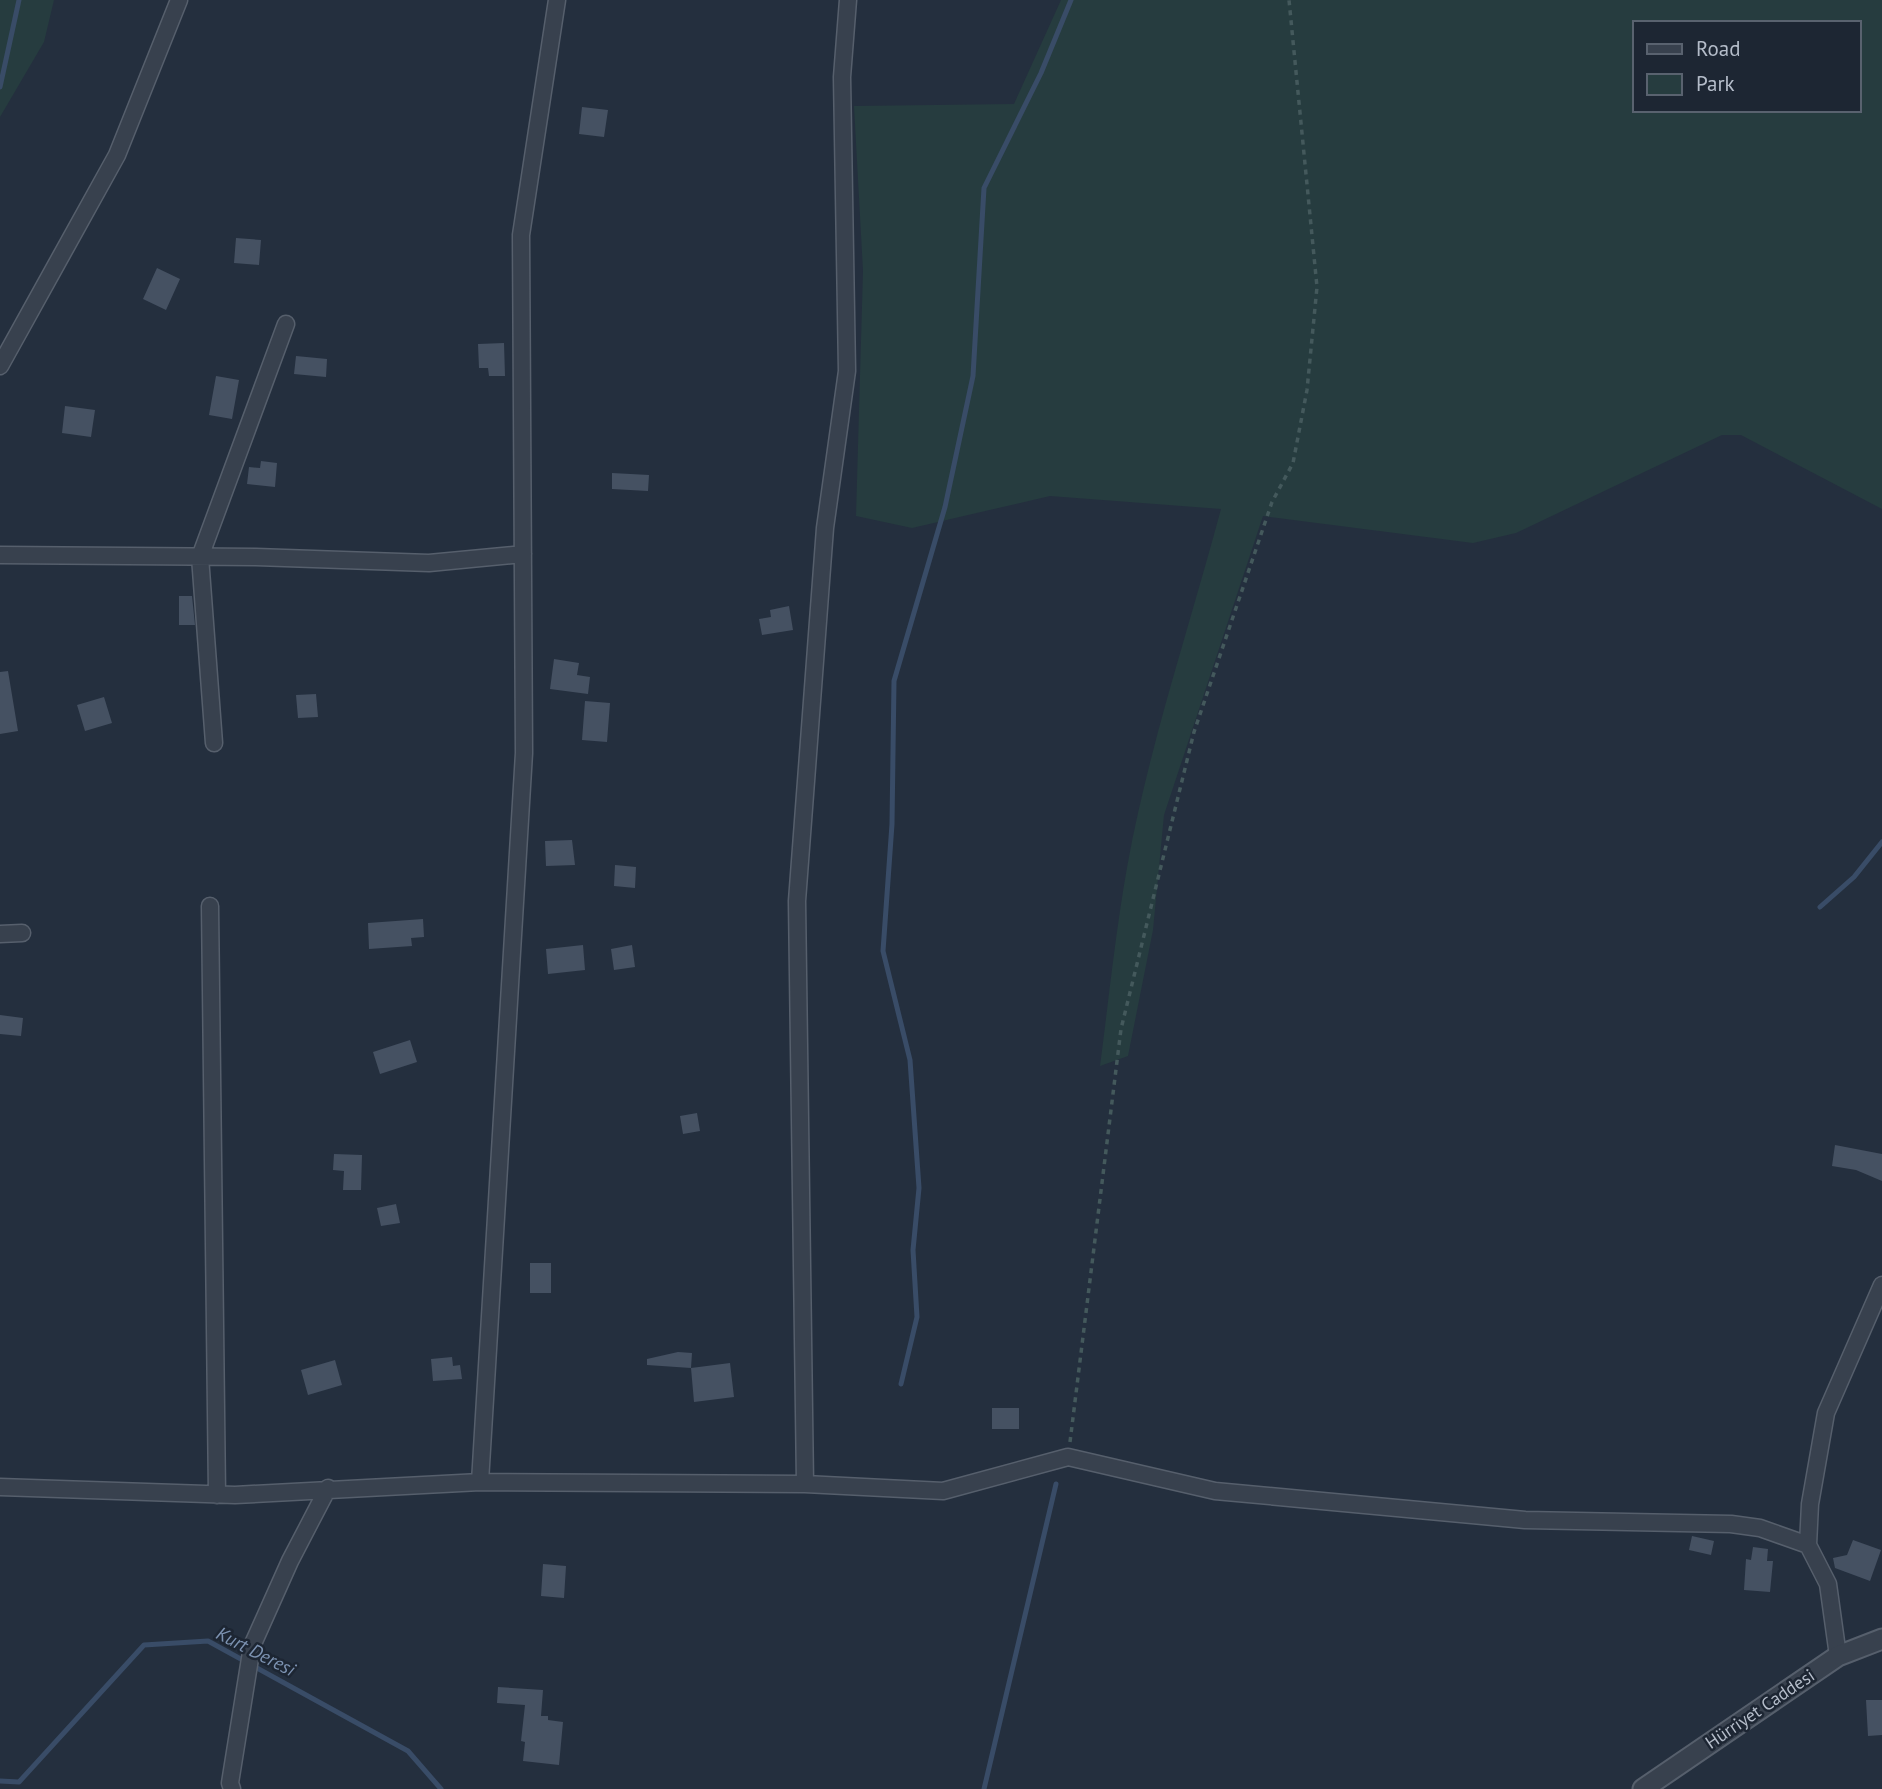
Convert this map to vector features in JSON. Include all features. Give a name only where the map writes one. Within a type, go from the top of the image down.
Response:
[{"type":"street","points":[[0,366],[117,155],[179,0]]},
{"type":"street","points":[[480,1482],[524,752],[521,235],[557,0]]},
{"type":"street","points":[[805,1484],[797,901],[825,528],[847,371],[842,77],[848,0]]},
{"type":"street","points":[[214,743],[200,557],[286,324]]},
{"type":"street","points":[[0,555],[429,563],[523,554]]},
{"type":"street","points":[[210,906],[217,1495]]},
{"type":"street","points":[[0,934],[22,933]]},
{"type":"street","points":[[1838,1656],[1828,1584],[1808,1545],[1814,1468],[1826,1413],[1882,1285]]},
{"type":"street","points":[[0,1487],[217,1495],[480,1482],[805,1484],[943,1491],[1068,1457],[1215,1491],[1525,1520],[1694,1521],[1731,1524],[1760,1528],[1808,1545]]},
{"type":"street","points":[[228,1787],[252,1646],[289,1561],[328,1488]]},
{"type":"street","name":"Hürriyet Caddesi","points":[[1643,1789],[1838,1656],[1882,1639]]},
{"type":"path","points":[[1068,1457],[1121,1030],[1194,732],[1272,502],[1293,463],[1307,390],[1317,287],[1289,0]]},
{"type":"green space","points":[[0,0],[54,0],[44,42],[0,117]]},
{"type":"green space","points":[[1061,0],[1882,0],[1882,509],[1741,435],[1722,435],[1516,533],[1473,543],[1263,516],[1164,815],[1153,930],[1128,1056],[1100,1066],[1131,844],[1167,698],[1221,509],[1050,496],[912,528],[856,516],[863,271],[854,106],[1014,104]]},
{"type":"building","points":[[582,107],[608,110],[604,137],[579,134]]},
{"type":"building","points":[[236,238],[261,240],[259,265],[234,263]]},
{"type":"building","points":[[157,268],[180,279],[166,310],[143,299]]},
{"type":"building","points":[[504,343],[505,376],[489,376],[488,368],[479,368],[478,344]]},
{"type":"building","points":[[296,356],[327,359],[326,377],[294,374]]},
{"type":"building","points":[[216,376],[239,380],[232,419],[209,415]]},
{"type":"building","points":[[65,406],[95,410],[91,437],[62,433]]},
{"type":"building","points":[[261,461],[277,463],[275,487],[247,484],[249,467],[260,468]]},
{"type":"building","points":[[612,473],[649,475],[648,491],[612,489]]},
{"type":"building","points":[[179,596],[192,596],[195,625],[179,625]]},
{"type":"building","points":[[789,606],[793,630],[762,635],[759,619],[771,617],[770,610]]},
{"type":"building","points":[[554,659],[579,663],[577,675],[590,677],[588,694],[550,689]]},
{"type":"building","points":[[8,671],[18,731],[0,734],[0,672]]},
{"type":"building","points":[[316,694],[318,717],[298,718],[296,695]]},
{"type":"building","points":[[104,697],[112,723],[85,731],[77,705]]},
{"type":"building","points":[[585,701],[610,703],[607,742],[582,740]]},
{"type":"building","points":[[572,840],[575,865],[546,866],[545,841]]},
{"type":"building","points":[[615,865],[636,867],[635,888],[614,886]]},
{"type":"building","points":[[423,919],[424,937],[411,938],[412,946],[369,949],[368,923]]},
{"type":"building","points":[[583,945],[585,970],[548,974],[546,949]]},
{"type":"building","points":[[632,945],[635,967],[614,970],[611,949]]},
{"type":"building","points":[[0,1015],[23,1018],[21,1036],[0,1034]]},
{"type":"building","points":[[410,1040],[417,1062],[380,1074],[373,1052]]},
{"type":"building","points":[[697,1113],[700,1131],[683,1134],[680,1116]]},
{"type":"building","points":[[1835,1145],[1882,1154],[1882,1181],[1856,1170],[1832,1166]]},
{"type":"building","points":[[334,1154],[362,1155],[361,1190],[343,1190],[344,1171],[333,1170]]},
{"type":"building","points":[[396,1204],[400,1223],[381,1226],[377,1208]]},
{"type":"building","points":[[530,1263],[551,1263],[551,1293],[530,1293]]},
{"type":"building","points":[[678,1352],[692,1353],[691,1368],[647,1365],[647,1359]]},
{"type":"building","points":[[452,1357],[453,1366],[460,1365],[462,1379],[433,1381],[431,1359]]},
{"type":"building","points":[[335,1360],[342,1385],[308,1395],[301,1370]]},
{"type":"building","points":[[730,1363],[734,1397],[694,1402],[691,1368]]},
{"type":"building","points":[[992,1408],[1019,1408],[1019,1429],[992,1429]]},
{"type":"building","points":[[1692,1536],[1714,1541],[1711,1555],[1689,1550]]},
{"type":"building","points":[[1853,1540],[1881,1550],[1870,1581],[1835,1568],[1833,1558],[1847,1555]]},
{"type":"building","points":[[1753,1547],[1768,1549],[1767,1561],[1773,1561],[1770,1592],[1744,1590],[1746,1559],[1751,1560]]},
{"type":"building","points":[[543,1564],[566,1566],[564,1598],[541,1596]]},
{"type":"building","points":[[498,1687],[543,1690],[541,1716],[563,1722],[559,1765],[523,1761],[525,1742],[521,1741],[525,1705],[497,1703]]},
{"type":"building","points":[[1866,1700],[1882,1700],[1882,1735],[1868,1736]]},
{"type":"waterway","points":[[0,87],[19,0]]},
{"type":"waterway","points":[[901,1384],[917,1317],[913,1250],[919,1188],[910,1060],[883,951],[892,824],[894,681],[945,507],[973,376],[984,188],[1041,73],[1071,0]]},
{"type":"waterway","points":[[1820,907],[1854,877],[1882,842]]},
{"type":"waterway","points":[[984,1789],[1056,1484]]},
{"type":"waterway","name":"Kurt Deresi","points":[[0,1781],[19,1782],[144,1645],[208,1641],[408,1751],[441,1789]]}]
